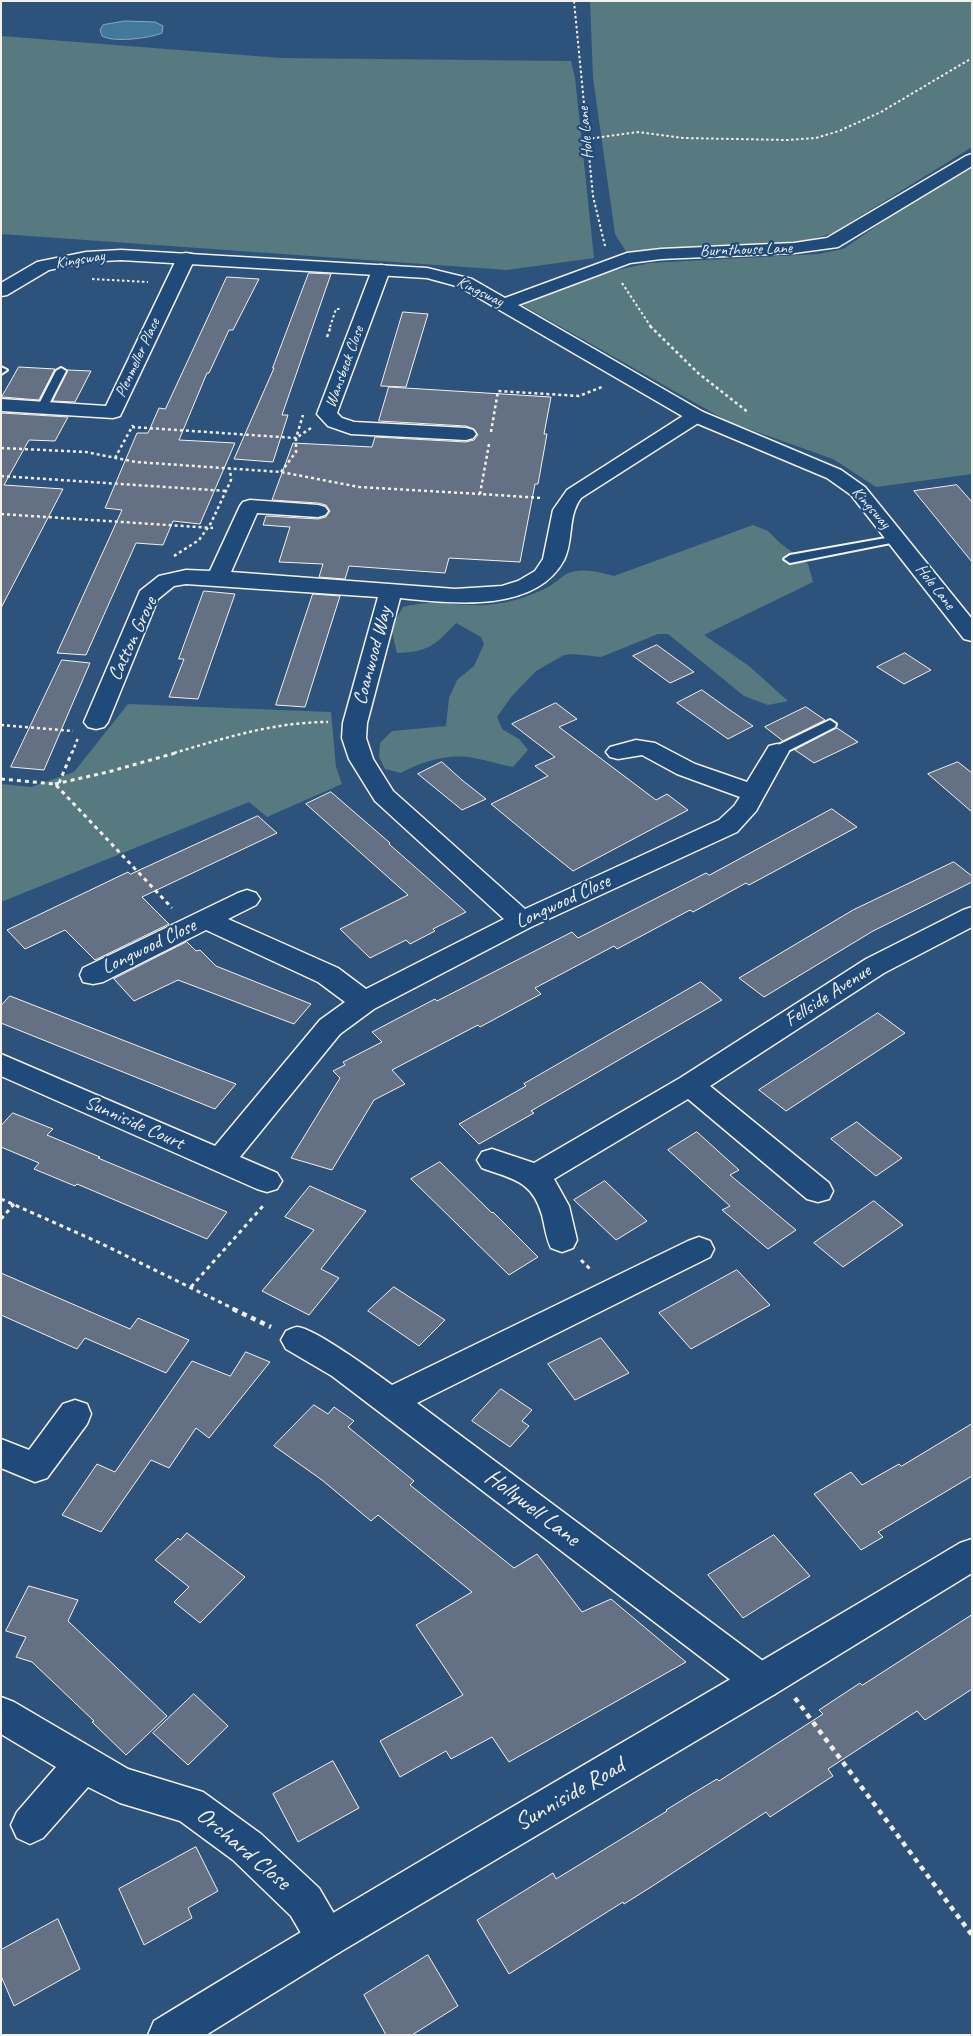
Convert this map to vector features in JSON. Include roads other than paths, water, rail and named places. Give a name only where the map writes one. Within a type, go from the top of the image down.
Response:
[{"type":"street","name":"Burnthouse Lane","points":[[505,304],[609,263],[627,258],[661,254],[794,248],[832,243],[972,159]]},
{"type":"street","name":"Kingsway","points":[[1,291],[43,266],[100,255],[186,258],[428,273],[445,276],[466,283],[505,304],[696,416],[834,474],[858,491],[897,539]]},
{"type":"street","name":"Plenmeller Place","points":[[1,405],[112,412],[186,258]]},
{"type":"street","name":"Wansbeck Close","points":[[381,270],[327,414],[335,422],[352,428],[466,434]]},
{"type":"street","name":"Coanwood Way","points":[[522,921],[384,796],[361,759],[354,738],[356,723],[391,591],[466,596],[494,595],[534,581],[546,570],[554,558],[562,513],[574,494],[696,416]]},
{"type":"street","points":[[218,578],[250,506],[318,511]]},
{"type":"street","name":"Hole Lane","points":[[897,539],[972,634]]},
{"type":"street","name":"Catton Grove","points":[[96,722],[148,596],[167,581],[186,577],[218,578],[391,591]]},
{"type":"street","points":[[618,752],[636,747],[647,748],[686,768],[753,793]]},
{"type":"street","name":"Longwood Close","points":[[220,1160],[330,1027],[364,1002],[522,921],[728,826],[744,811],[777,751]]},
{"type":"street","name":"Longwood Close","points":[[93,974],[247,899]]},
{"type":"street","name":"Fellside Avenue","points":[[535,1176],[690,1085],[875,966],[972,916]]},
{"type":"street","name":"Longwood Close","points":[[198,923],[328,975],[364,1002]]},
{"type":"street","name":"Sunniside Court","points":[[1,1064],[267,1182]]},
{"type":"street","points":[[690,1085],[818,1192]]},
{"type":"street","points":[[492,1160],[535,1176],[546,1190],[556,1211],[562,1240]]},
{"type":"street","points":[[390,1401],[699,1249]]},
{"type":"street","name":"Hollywell Lane","points":[[297,1340],[343,1367],[769,1678]]},
{"type":"street","points":[[1,1453],[35,1468],[75,1414]]},
{"type":"street","name":"Sunniside Road","points":[[168,2035],[326,1938],[769,1678],[972,1554]]},
{"type":"street","name":"Orchard Close","points":[[1,1714],[120,1785],[190,1805],[247,1847],[305,1902],[326,1938]]},
{"type":"street","points":[[30,1824],[84,1763]]},
{"type":"lane","points":[[42,408],[61,371]]},
{"type":"lane","points":[[790,560],[819,559],[897,539]]},
{"type":"lane","name":"Longwood Close","points":[[777,751],[830,724]]},
{"type":"water","points":[[125,21],[155,22],[163,26],[162,33],[132,39],[115,39],[102,36],[100,30],[103,25]]}]
